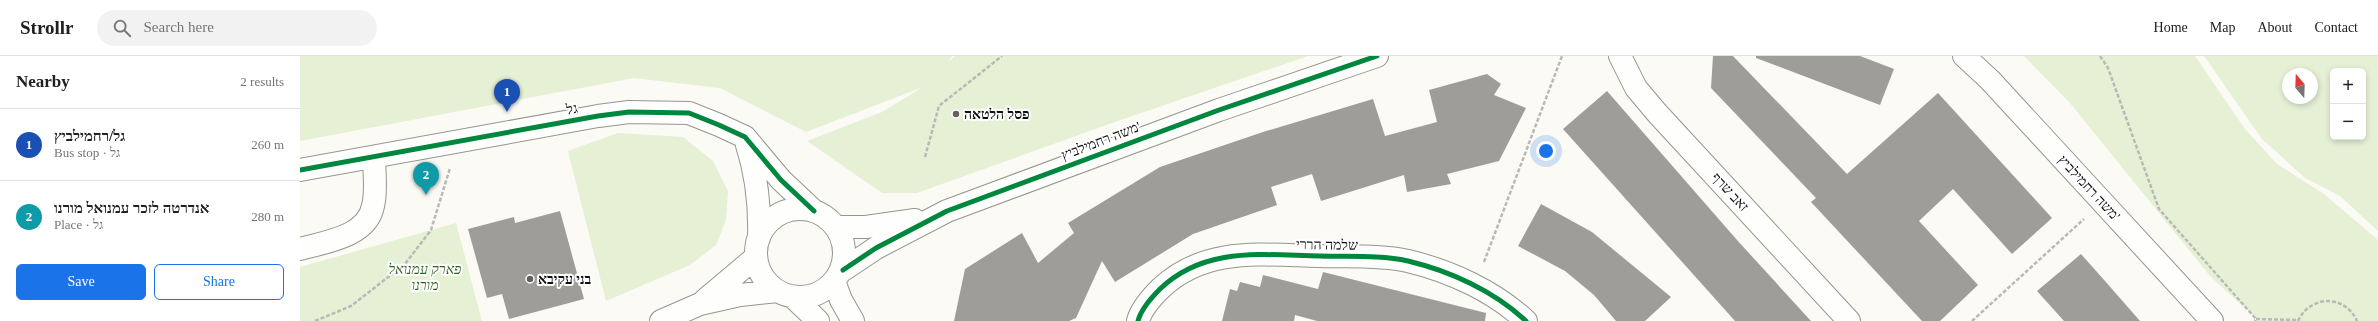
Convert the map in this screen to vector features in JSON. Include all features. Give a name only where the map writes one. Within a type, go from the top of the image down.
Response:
[{"type":"street","name":"משה רחמילביץ'","points":[[836,227],[866,227],[904,222],[947,211],[1219,110],[1378,56]]},
{"type":"street","name":"זאב שרף","points":[[1620,56],[1636,88],[1657,113],[1850,321]]},
{"type":"street","name":"משה רחמילביץ'","points":[[1964,56],[1990,80],[2212,321]]},
{"type":"street","name":"גל","points":[[300,170],[629,112],[689,113],[745,137],[781,180],[814,211]]},
{"type":"street","points":[[745,137],[755,170],[759,198],[757,248],[760,272],[767,282],[785,294],[818,321]]},
{"type":"street","points":[[300,249],[344,236],[362,225],[374,207],[374,157]]},
{"type":"street","points":[[700,304],[757,248],[772,219],[784,212],[800,209],[814,211],[828,218],[836,227],[845,250],[839,276],[841,300],[853,321]]},
{"type":"street","name":"משה רחמילביץ'","points":[[839,276],[876,248],[947,211]]},
{"type":"street","name":"שלמה הררי","points":[[1138,321],[1140,314],[1154,294],[1172,277],[1194,265],[1216,258],[1261,255],[1361,257],[1407,261],[1475,286],[1494,297],[1526,321]]},
{"type":"street","points":[[661,321],[700,304],[740,295],[815,295],[825,290],[839,276]]},
{"type":"path","points":[[925,157],[940,106],[1002,56]]},
{"type":"path","points":[[1475,286],[1562,56]]},
{"type":"path","points":[[2100,56],[2108,68],[2159,209],[2255,320],[2298,320],[2304,311],[2313,304],[2334,301],[2347,306],[2357,321]]},
{"type":"path","points":[[315,321],[351,306],[405,264],[431,230],[458,141]]},
{"type":"path","points":[[1972,321],[2102,203]]},
{"type":"green space","points":[[300,56],[952,56],[949,62],[955,56],[1308,56],[1109,124],[917,193],[882,193],[807,141],[882,112],[923,87],[806,132],[720,88],[634,78],[300,141]]},
{"type":"green space","points":[[2024,56],[2195,56],[2245,129],[2277,164],[2324,194],[2378,240],[2378,321],[2259,321],[2210,276],[2070,103]]},
{"type":"green space","points":[[2204,56],[2378,56],[2378,231],[2340,196],[2305,178],[2262,139]]},
{"type":"green space","points":[[618,133],[683,137],[713,161],[728,191],[726,220],[716,245],[690,265],[606,301],[568,151]]},
{"type":"green space","name":"פארק עמנואל מורנו","points":[[456,223],[482,321],[300,321],[300,267]]},
{"type":"building","points":[[1713,56],[1733,56],[1847,174],[1938,93],[2052,218],[2012,254],[1953,189],[1919,221],[1978,285],[1940,321],[1922,321],[1811,202],[1816,198],[1711,88]]},
{"type":"building","points":[[1756,56],[1860,56],[1894,69],[1880,105],[1756,58]]},
{"type":"building","points":[[1487,74],[1501,84],[1494,95],[1526,108],[1499,161],[1447,174],[1451,184],[1407,192],[1404,175],[1321,201],[1312,174],[1271,187],[1277,205],[1193,234],[1115,282],[1102,261],[1076,318],[1069,321],[954,321],[965,269],[1022,233],[1038,263],[1074,233],[1068,223],[1160,167],[1263,132],[1373,99],[1385,136],[1437,122],[1429,90]]},
{"type":"building","points":[[1607,91],[1737,240],[1811,321],[1735,321],[1563,129]]},
{"type":"building","points":[[1541,204],[1592,232],[1671,297],[1645,321],[1616,321],[1594,295],[1565,271],[1518,246]]},
{"type":"building","name":"בני עקיבא","points":[[560,211],[584,299],[509,319],[502,294],[487,298],[468,229],[514,217],[515,223]]},
{"type":"building","points":[[2081,254],[2140,321],[2064,321],[2037,291]]},
{"type":"building","points":[[1323,272],[1486,313],[1485,321],[1317,321],[1295,315],[1294,321],[1222,321],[1230,289],[1237,291],[1240,282],[1260,287],[1263,275],[1318,289]]},
{"type":"cycle path","points":[[843,270],[876,248],[947,211],[1219,110],[1377,56]]},
{"type":"cycle path","points":[[300,170],[598,116],[629,112],[689,113],[745,137],[781,180],[814,211]]},
{"type":"cycle path","points":[[1138,321],[1141,312],[1150,300],[1160,289],[1177,275],[1215,259],[1256,255],[1375,257],[1408,261],[1440,270],[1486,291],[1526,321]]},
{"type":"place","name":"גל/רחמילביץ","points":[[507,112]]},
{"type":"place","name":"פסל הלטאה","points":[[956,114]]},
{"type":"place","name":"אנדרטה לזכר עמנואל מורנו","points":[[426,195]]},
{"type":"place","name":"בני עקיבא","points":[[530,279]]}]
